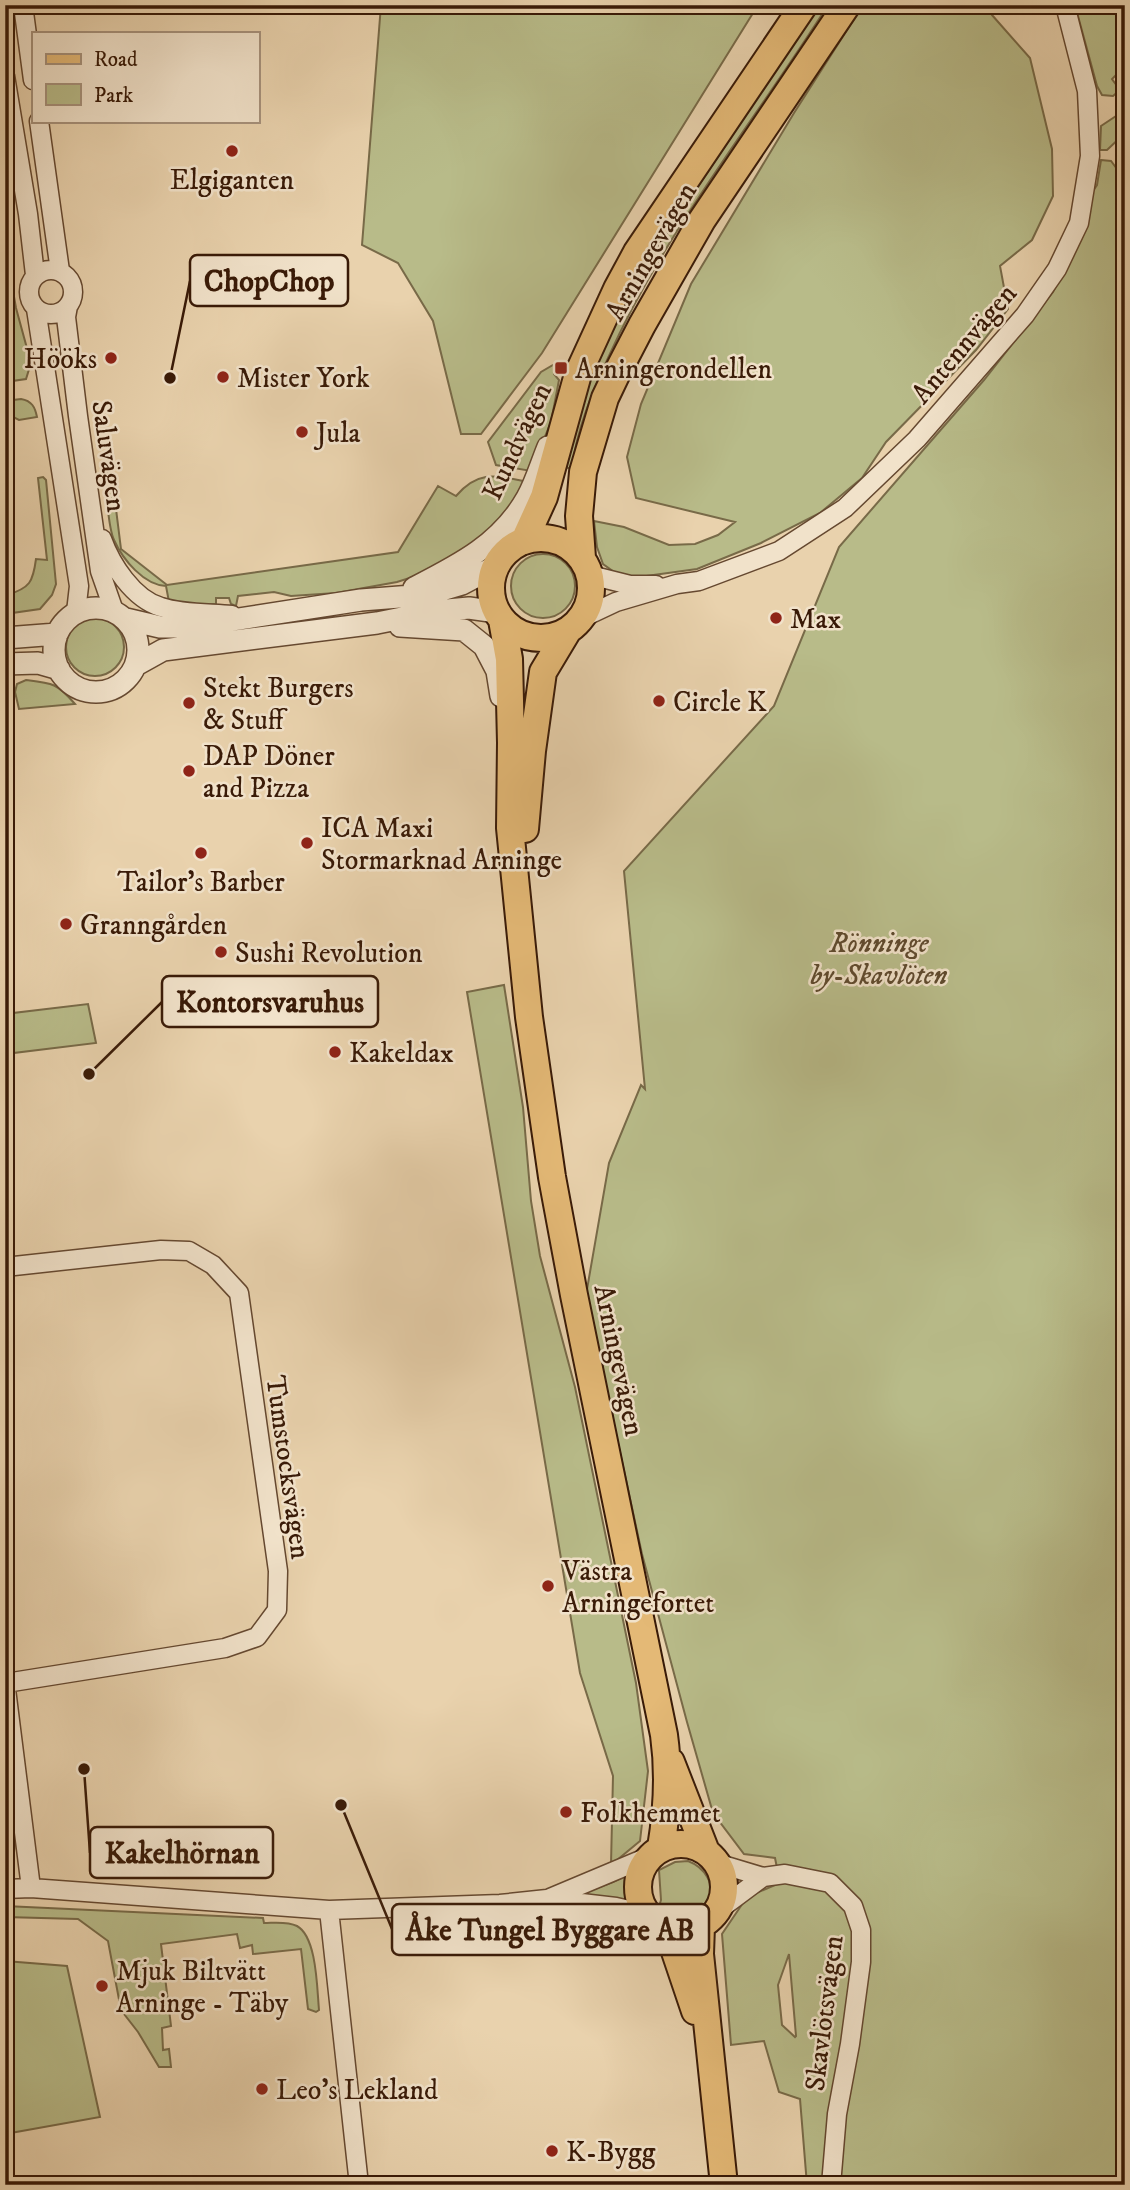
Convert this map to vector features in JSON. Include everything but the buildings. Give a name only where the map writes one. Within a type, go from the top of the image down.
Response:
[{"type":"main road","name":"Arningevägen","points":[[524,541],[544,497],[578,374],[617,289],[637,253],[804,5]]},
{"type":"main road","name":"Arningevägen","points":[[586,566],[579,516],[583,472],[605,398],[642,325],[702,220],[847,5]]},
{"type":"main road","points":[[540,538],[556,540],[570,547],[586,566],[591,598],[574,625],[550,638],[532,638],[515,632],[499,616],[491,589],[496,566],[508,550],[524,541],[540,538]]},
{"type":"main road","name":"Arningevägen","points":[[499,616],[509,659],[510,828],[525,979],[552,1177],[666,1751],[712,1857]]},
{"type":"main road","name":"Arningevägen","points":[[525,979],[525,827],[532,751],[544,672],[574,625]]},
{"type":"main road","name":"Arningevägen","points":[[655,1852],[665,1826],[666,1751]]},
{"type":"main road","points":[[711,2059],[657,1921],[639,1899],[638,1884],[642,1868],[655,1852],[682,1843],[712,1857],[726,1888],[710,1918],[700,1954],[711,2059],[724,2185]]},
{"type":"main road","points":[[657,1921],[685,1931],[710,1918]]},
{"type":"street","points":[[23,5],[32,72]]},
{"type":"street","name":"Antennvägen","points":[[586,566],[629,585],[677,584],[699,581],[779,551],[845,508],[917,439],[1025,315],[1057,268],[1079,223],[1090,156],[1087,91],[1065,5]]},
{"type":"street","name":"Saluvägen","points":[[5,76],[28,214],[35,275],[29,296],[36,309],[79,586],[76,612]]},
{"type":"street","name":"Saluvägen","points":[[39,122],[60,271],[69,278],[73,289],[66,317],[100,571],[120,615]]},
{"type":"street","points":[[35,275],[47,270],[60,271]]},
{"type":"street","points":[[36,309],[49,314],[62,311],[68,306]]},
{"type":"street","name":"Kundvägen","points":[[397,597],[463,563],[486,547],[508,524],[527,498],[578,374]]},
{"type":"street","name":"Kundvägen","points":[[91,507],[106,550],[120,574],[145,600],[160,607],[252,617]]},
{"type":"street","name":"Kundvägen","points":[[120,615],[160,626],[187,627],[361,600],[425,594],[463,584],[496,566]]},
{"type":"street","name":"Antennvägen","points":[[574,625],[615,602],[677,584]]},
{"type":"street","points":[[100,607],[120,615],[139,641],[136,665],[129,677],[117,687],[95,692],[80,689],[68,681],[59,669],[54,650],[57,634],[65,621],[76,612],[100,607]]},
{"type":"street","points":[[136,665],[163,650],[377,623],[437,611],[469,608],[499,616]]},
{"type":"street","points":[[377,623],[409,628],[464,630],[484,646],[496,671],[511,743]]},
{"type":"street","points":[[5,638],[57,634]]},
{"type":"street","points":[[5,664],[38,663],[59,669]]},
{"type":"street","name":"Tumstocksvägen","points":[[5,1267],[161,1250],[189,1251],[214,1265],[227,1279],[239,1293],[278,1571],[277,1610],[257,1637],[225,1648],[5,1682]]},
{"type":"street","points":[[5,1682],[31,1888]]},
{"type":"street","points":[[547,1899],[655,1852]]},
{"type":"street","name":"Skavlötsvägen","points":[[712,1857],[763,1877],[785,1874],[830,1883],[853,1906],[861,1930],[861,1962],[837,2115],[831,2185]]},
{"type":"street","points":[[710,1918],[763,1877]]},
{"type":"street","points":[[5,1889],[31,1888],[329,1910],[500,1904],[547,1899],[616,1907],[657,1921]]},
{"type":"street","points":[[329,1910],[359,2185]]},
{"type":"green space","points":[[381,5],[758,5],[542,353],[481,434],[461,434],[433,321],[398,263],[362,245]]},
{"type":"green space","points":[[819,5],[828,5],[683,221],[656,266],[596,385],[581,426],[572,469],[561,466],[593,372],[621,308],[655,251]]},
{"type":"green space","points":[[863,5],[992,5],[992,15],[1030,58],[1052,149],[1053,196],[1032,240],[1000,266],[1008,309],[976,350],[886,442],[862,478],[820,513],[761,543],[697,569],[639,577],[617,574],[603,564],[597,547],[594,521],[624,527],[669,545],[695,544],[718,535],[735,522],[636,498],[627,457],[641,404],[691,284]]},
{"type":"green space","points":[[1075,5],[1125,5],[1125,66],[1112,79],[1120,90],[1113,96],[1102,95],[1097,86]]},
{"type":"green space","points":[[1125,110],[1125,133],[1107,150],[1100,150],[1101,126]]},
{"type":"green space","name":"Rönninge by-Skavlöten","points":[[1101,160],[1111,161],[1120,173],[1125,170],[1125,2185],[807,2185],[800,2099],[779,2092],[764,2041],[731,2045],[722,1934],[747,1897],[780,1883],[775,1858],[744,1854],[713,1813],[642,1554],[586,1295],[609,1163],[641,1085],[645,1089],[624,871],[774,706],[839,547],[984,380],[1053,292],[1086,229],[1081,208],[1097,185]],"holes":[[[789,1954],[796,2036],[782,2025],[778,1985]]]},
{"type":"green space","points":[[11,247],[11,280],[31,363],[26,379],[5,382],[5,252]]},
{"type":"green space","points":[[556,365],[554,374],[559,380],[551,422],[531,471],[496,465],[488,442],[541,372]]},
{"type":"green space","points":[[21,399],[32,405],[37,417],[19,420],[5,413],[5,401]]},
{"type":"green space","points":[[111,469],[121,549],[167,585],[398,552],[438,486],[456,496],[464,487],[481,478],[498,477],[528,482],[490,535],[438,569],[397,582],[336,593],[291,596],[274,592],[238,596],[236,606],[231,604],[229,598],[216,598],[216,604],[186,607],[169,602],[166,586],[158,585],[142,576],[118,548],[112,534],[107,498],[105,474]]},
{"type":"green space","points":[[43,477],[46,480],[56,584],[52,595],[40,609],[5,614],[7,595],[21,590],[29,583],[36,559],[47,560],[38,478]]},
{"type":"green space","points":[[543,554],[561,560],[569,568],[575,586],[569,604],[561,612],[543,618],[525,612],[517,604],[511,586],[517,568],[525,560]]},
{"type":"green space","points":[[95,618],[111,623],[119,631],[124,647],[119,663],[111,671],[95,676],[79,671],[71,663],[66,647],[71,631],[79,623]]},
{"type":"green space","points":[[26,680],[54,685],[75,704],[19,709],[15,692],[17,684]]},
{"type":"green space","points":[[504,985],[523,1107],[531,1201],[540,1256],[575,1387],[636,1683],[648,1771],[640,1841],[611,1865],[613,1776],[580,1673],[467,992]]},
{"type":"green space","points":[[88,1004],[96,1043],[5,1054],[5,1014]]},
{"type":"green space","points":[[5,1772],[8,1777],[15,1834],[10,1864],[5,1864]]},
{"type":"green space","points":[[688,1861],[700,1868],[707,1877],[711,1899],[700,1916],[690,1920],[668,1918],[658,1910],[661,1900],[659,1870],[675,1862]]},
{"type":"green space","points":[[631,1873],[630,1898],[627,1902],[570,1898],[613,1882]]},
{"type":"green space","points":[[5,1906],[263,1918],[264,1923],[293,1924],[304,1932],[309,1941],[319,2010],[316,2012],[308,2009],[301,1949],[253,1954],[252,1945],[240,1948],[237,1934],[161,1944],[171,2026],[162,2028],[163,2050],[169,2049],[171,2067],[159,2067],[121,2010],[108,1941],[78,1919],[5,1917]]},
{"type":"green space","points":[[5,1961],[67,1966],[100,2117],[5,2134]]},
{"type":"place","name":"Elgiganten","points":[[232,151]]},
{"type":"place","name":"Hööks","points":[[111,358]]},
{"type":"place","name":"Arningerondellen","points":[[561,368]]},
{"type":"place","name":"Mister York","points":[[223,377]]},
{"type":"place","name":"ChopChop","points":[[170,378]]},
{"type":"place","name":"Jula","points":[[302,432]]},
{"type":"place","name":"Max","points":[[776,618]]},
{"type":"place","name":"Circle K","points":[[659,701]]},
{"type":"place","name":"Stekt Burgers & Stuff","points":[[189,703]]},
{"type":"place","name":"DAP Döner and Pizza","points":[[189,771]]},
{"type":"place","name":"ICA Maxi Stormarknad Arninge","points":[[307,843]]},
{"type":"place","name":"Tailor’s Barber","points":[[201,853]]},
{"type":"place","name":"Granngården","points":[[66,924]]},
{"type":"place","name":"Sushi Revolution","points":[[221,952]]},
{"type":"place","name":"Kakeldax","points":[[335,1052]]},
{"type":"place","name":"Kontorsvaruhus","points":[[89,1074]]},
{"type":"place","name":"Västra Arningefortet","points":[[548,1586]]},
{"type":"place","name":"Kakelhörnan","points":[[84,1769]]},
{"type":"place","name":"Åke Tungel Byggare AB","points":[[341,1805]]},
{"type":"place","name":"Folkhemmet","points":[[566,1812]]},
{"type":"place","name":"Mjuk Biltvätt Arninge - Täby","points":[[102,1986]]},
{"type":"place","name":"Leo's Lekland","points":[[262,2089]]},
{"type":"place","name":"K-Bygg","points":[[552,2151]]}]
